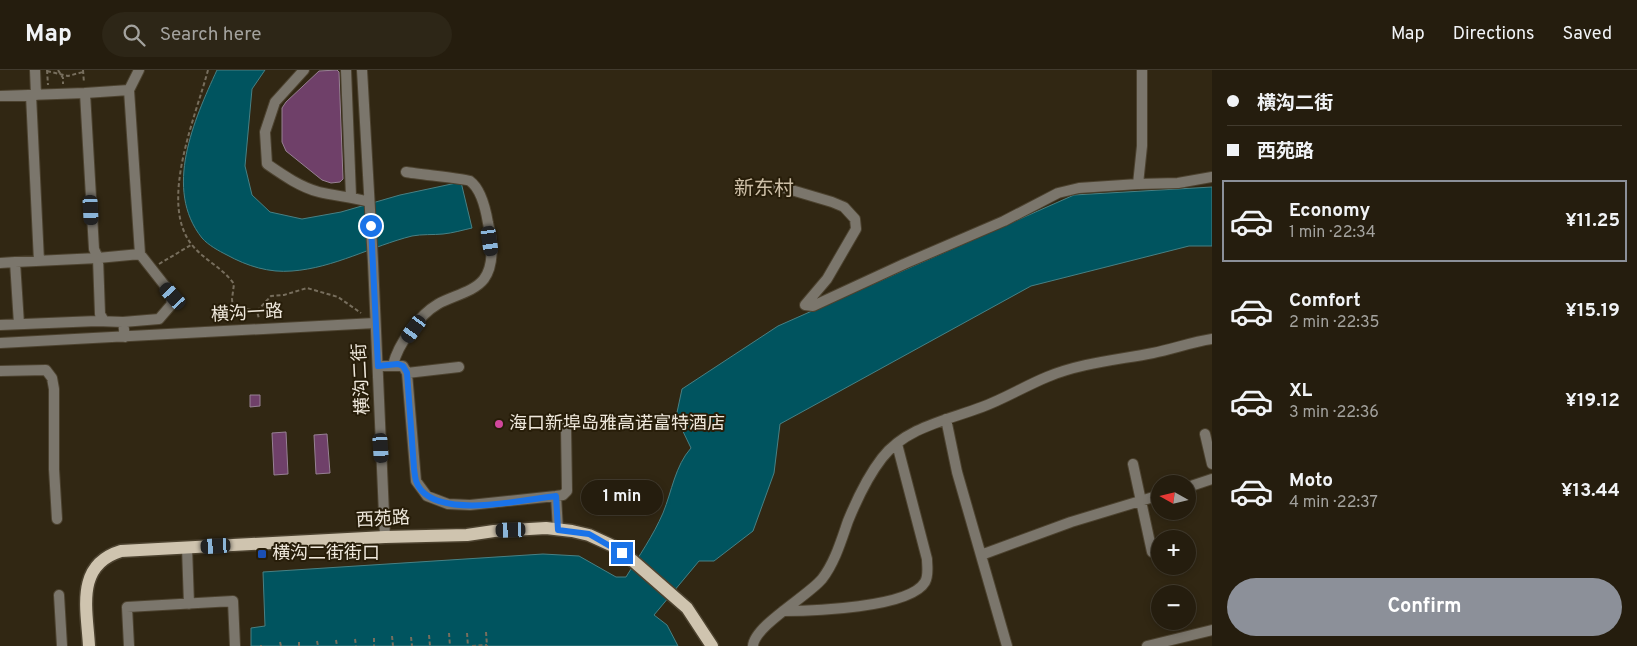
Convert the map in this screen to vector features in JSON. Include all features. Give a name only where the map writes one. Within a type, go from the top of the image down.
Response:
[{"type":"main road","name":"西苑路","points":[[89,646],[86,589],[88,579],[97,565],[121,551],[385,537],[467,535],[494,530],[558,530],[589,534],[612,546],[632,560],[687,608],[712,646]]},
{"type":"street","points":[[35,70],[34,95],[39,261]]},
{"type":"street","points":[[0,325],[123,322],[159,319],[171,305],[173,296],[140,254],[129,90],[139,70]]},
{"type":"street","points":[[304,70],[275,102],[265,132],[267,164],[291,180],[318,192],[352,196],[369,202]]},
{"type":"street","points":[[346,70],[352,196]]},
{"type":"street","name":"横沟二街","points":[[362,70],[373,262],[385,537]]},
{"type":"street","points":[[1138,184],[1142,136],[1142,70]]},
{"type":"street","points":[[0,96],[129,90]]},
{"type":"street","points":[[85,93],[94,249],[98,258],[100,314],[104,321]]},
{"type":"street","points":[[347,95],[363,94]]},
{"type":"street","points":[[394,365],[397,352],[419,319],[438,304],[484,280],[491,262],[492,253],[487,219],[476,188],[470,180],[406,172]]},
{"type":"street","points":[[778,186],[838,204],[844,207],[855,219],[856,229],[827,279],[805,305],[813,306],[1004,221],[1058,193],[1079,188],[1178,183],[1212,177]]},
{"type":"street","points":[[0,263],[140,254]]},
{"type":"street","points":[[16,262],[19,324]]},
{"type":"street","points":[[123,322],[125,337]]},
{"type":"street","name":"横沟一路","points":[[0,343],[375,323]]},
{"type":"street","points":[[752,646],[753,640],[766,626],[821,580],[832,563],[860,495],[883,457],[897,444],[919,430],[1001,400],[1047,377],[1071,369],[1172,350],[1212,339]]},
{"type":"street","points":[[378,366],[403,366],[407,373],[416,481],[427,496],[448,504],[470,505],[563,496],[567,490],[566,428]]},
{"type":"street","points":[[407,373],[459,367]]},
{"type":"street","points":[[0,371],[46,370],[52,378],[54,389],[54,469],[57,519]]},
{"type":"street","points":[[946,419],[957,472],[1007,646]]},
{"type":"street","points":[[1205,434],[1212,464]]},
{"type":"street","points":[[783,611],[832,611],[892,600],[920,588],[925,582],[928,574],[927,559],[901,466],[897,444]]},
{"type":"street","points":[[1132,464],[1151,548]]},
{"type":"street","points":[[1196,484],[1212,479]]},
{"type":"street","points":[[556,496],[558,530]]},
{"type":"street","points":[[981,555],[1071,522],[1151,498]]},
{"type":"street","points":[[187,547],[189,604]]},
{"type":"street","points":[[59,595],[62,646]]},
{"type":"street","points":[[129,646],[126,608],[232,601],[236,646]]},
{"type":"street","points":[[1147,646],[1212,630]]},
{"type":"street","points":[[1182,646],[1187,636]]},
{"type":"path","points":[[48,94],[47,70],[58,71],[68,76],[83,71],[85,93]]},
{"type":"path","points":[[208,70],[192,120],[180,173],[179,214],[191,245],[227,274],[234,284],[233,310],[242,308],[257,311]]},
{"type":"path","points":[[58,71],[63,78],[64,94]]},
{"type":"path","points":[[152,268],[191,245]]},
{"type":"path","points":[[257,311],[271,296],[284,295],[307,288],[338,297],[375,323]]},
{"type":"path","points":[[257,311],[260,321]]},
{"type":"path","points":[[472,646],[487,646],[486,632]]},
{"type":"path","points":[[449,633],[450,646]]},
{"type":"path","points":[[467,633],[468,646]]},
{"type":"path","points":[[430,634],[430,646]]},
{"type":"path","points":[[392,636],[393,646]]},
{"type":"path","points":[[411,637],[412,646]]},
{"type":"path","points":[[374,638],[374,646]]},
{"type":"path","points":[[355,639],[356,646]]},
{"type":"path","points":[[336,640],[337,646]]},
{"type":"path","points":[[318,641],[318,646]]},
{"type":"path","points":[[280,642],[281,646]]},
{"type":"water","points":[[217,70],[265,70],[252,89],[245,166],[252,195],[270,212],[302,219],[341,212],[400,195],[461,182],[472,228],[447,234],[412,236],[323,266],[292,271],[258,268],[214,248],[202,238],[191,219],[185,198],[184,176],[186,154],[192,132],[199,110]]},
{"type":"water","points":[[1212,187],[1212,246],[1189,246],[1031,286],[780,424],[774,473],[753,531],[714,561],[699,561],[654,615],[667,625],[678,646],[251,646],[251,628],[265,626],[263,572],[543,554],[579,556],[616,577],[626,577],[659,521],[677,471],[691,448],[676,417],[682,389],[778,326],[1074,195]]},
{"type":"building","points":[[337,70],[339,72],[343,179],[340,182],[331,183],[322,180],[286,151],[282,142],[282,108],[319,71]]},
{"type":"building","points":[[250,395],[260,395],[260,406],[250,407]]},
{"type":"building","points":[[286,432],[288,474],[274,475],[272,433]]},
{"type":"building","points":[[327,434],[330,473],[316,474],[314,435]]},
{"type":"place","name":"海口新埠岛雅高诺富特酒店","points":[[499,424]]},
{"type":"place","name":"横沟二街街口","points":[[262,554]]},
{"type":"district","name":"新东村","points":[[764,190]]},
{"type":"route","points":[[371,226],[378,366],[398,364],[403,366],[407,373],[414,468],[416,481],[420,489],[427,496],[448,504],[470,505],[556,496],[558,530],[589,534],[622,553]]}]
